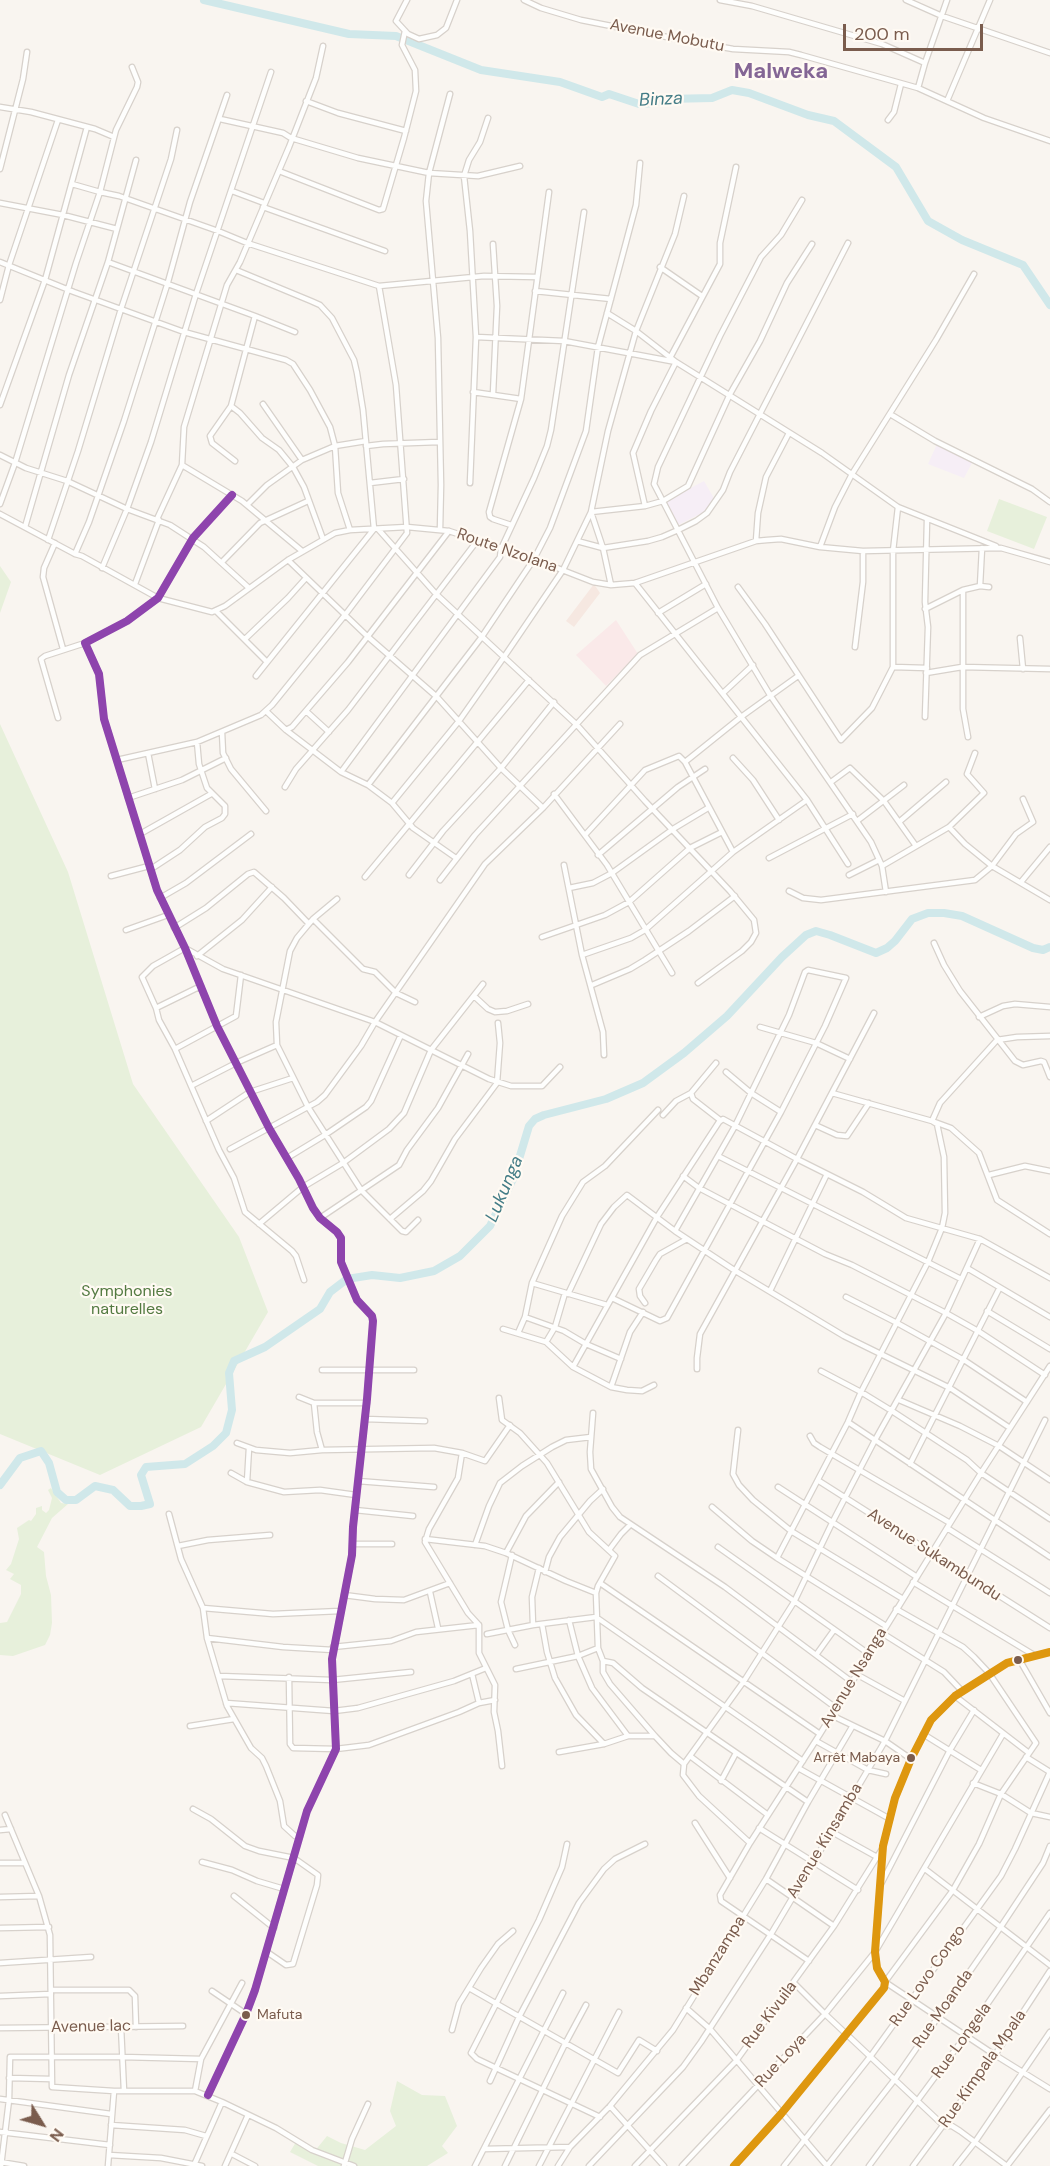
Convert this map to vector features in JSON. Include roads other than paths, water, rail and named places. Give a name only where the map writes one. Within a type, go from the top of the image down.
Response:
[{"type":"street","points":[[406,0],[396,21],[405,33],[419,39],[442,32],[457,0]]},
{"type":"street","name":"Avenue Mobutu","points":[[524,0],[541,8],[581,20],[676,39],[733,49],[789,52],[801,55],[918,88],[984,118],[1050,141]]},
{"type":"street","points":[[721,0],[752,6],[817,27],[882,44],[925,63]]},
{"type":"street","points":[[906,0],[942,16],[1050,53]]},
{"type":"street","points":[[918,88],[947,0]]},
{"type":"street","points":[[947,101],[990,0]]},
{"type":"street","points":[[279,171],[380,210],[384,206],[416,91],[413,64],[402,45],[405,33]]},
{"type":"street","points":[[135,584],[158,520],[182,465],[184,427],[221,303],[230,278],[236,270],[279,171],[316,78],[323,46]]},
{"type":"street","points":[[0,169],[23,79],[27,52]]},
{"type":"street","points":[[0,504],[100,192],[114,137],[137,87],[138,82],[132,67]]},
{"type":"street","points":[[102,568],[127,509],[151,442],[196,294],[272,72]]},
{"type":"street","points":[[888,120],[894,112],[902,84]]},
{"type":"street","points":[[440,530],[438,338],[427,212],[429,173],[450,94]]},
{"type":"street","points":[[75,554],[98,496],[168,282],[185,219],[227,95]]},
{"type":"street","points":[[306,101],[338,113],[406,131]]},
{"type":"street","points":[[0,107],[58,120],[114,137]]},
{"type":"street","points":[[220,118],[283,133],[291,138],[358,158],[429,173],[464,176],[488,175],[520,166]]},
{"type":"street","points":[[470,483],[476,337],[464,176],[488,118]]},
{"type":"street","points":[[0,300],[9,265],[58,120]]},
{"type":"street","points":[[0,405],[45,280],[87,128]]},
{"type":"street","points":[[48,540],[171,159],[177,130]]},
{"type":"street","points":[[25,527],[69,375],[108,262],[136,160]]},
{"type":"street","points":[[368,785],[482,638],[534,559],[554,517],[586,431],[598,347],[636,205],[639,164]]},
{"type":"street","points":[[671,356],[720,264],[720,243],[736,167]]},
{"type":"street","points":[[72,184],[125,198],[247,243],[380,286],[473,277],[537,277]]},
{"type":"street","points":[[232,191],[385,251]]},
{"type":"street","points":[[511,525],[490,517],[489,512],[521,399],[549,192]]},
{"type":"street","points":[[392,803],[459,721],[504,657],[563,570],[591,512],[608,431],[636,331],[677,227],[684,196]]},
{"type":"street","points":[[801,200],[781,235],[761,257],[701,375],[654,479],[657,491],[718,608],[770,695],[871,842],[882,866],[886,892]]},
{"type":"street","points":[[0,203],[63,215],[117,230]]},
{"type":"street","points":[[341,772],[500,557],[511,525],[547,446],[556,408],[584,212]]},
{"type":"street","points":[[577,541],[603,548],[662,537],[696,521],[716,501],[848,243]]},
{"type":"street","points":[[492,394],[496,337],[496,277],[493,244]]},
{"type":"street","points":[[591,512],[645,506],[663,501],[688,486],[730,394],[760,341],[787,283],[812,244]]},
{"type":"street","points":[[0,262],[155,322],[293,364],[330,427],[338,493],[350,530]]},
{"type":"street","points":[[108,262],[168,282],[295,332]]},
{"type":"street","points":[[660,267],[702,296]]},
{"type":"street","points":[[236,270],[320,305],[332,318],[356,367],[376,529],[436,594],[577,725],[735,896],[754,920],[756,933],[742,951],[698,983]]},
{"type":"street","points":[[820,547],[835,507],[852,474],[936,340],[974,274]]},
{"type":"street","points":[[117,760],[197,742],[261,715],[345,615],[406,533],[404,479],[394,370],[380,286]]},
{"type":"street","points":[[536,291],[610,299]]},
{"type":"street","points":[[607,313],[636,331],[676,362]]},
{"type":"street","points":[[235,461],[210,440],[211,432],[231,406],[255,315]]},
{"type":"street","points":[[476,337],[564,341],[676,362],[701,375],[852,474],[898,507],[1001,548]]},
{"type":"street","points":[[645,506],[633,453],[676,362]]},
{"type":"street","points":[[473,392],[521,399]]},
{"type":"street","points":[[263,404],[302,460]]},
{"type":"street","points":[[231,406],[262,438],[279,450],[293,467],[304,486],[323,539]]},
{"type":"street","points":[[890,414],[935,441],[1032,489],[1050,502]]},
{"type":"street","points":[[756,542],[758,513],[766,477],[789,433]]},
{"type":"street","points":[[247,505],[267,485],[302,460],[334,446],[439,442]]},
{"type":"street","points":[[0,455],[158,520],[193,538],[249,588]]},
{"type":"street","points":[[182,465],[247,505],[302,552]]},
{"type":"street","points":[[370,483],[404,479]]},
{"type":"street","points":[[58,718],[41,659],[63,649],[85,643],[127,621],[158,598],[193,538],[232,495]]},
{"type":"street","points":[[222,562],[253,528],[265,520],[308,501]]},
{"type":"street","points":[[738,587],[841,740],[872,708],[893,667],[893,551],[898,507]]},
{"type":"street","points":[[591,512],[603,548],[611,585]]},
{"type":"street","points":[[0,514],[158,598],[206,612],[216,611],[267,662]]},
{"type":"street","points":[[925,717],[928,627],[925,609],[927,520]]},
{"type":"street","name":"Route Nzolana","points":[[216,611],[288,560],[335,532],[350,530],[407,527],[449,531],[534,559],[593,582],[611,585],[635,583],[756,542],[781,539],[820,547],[863,551],[1001,548],[1050,562]]},
{"type":"street","points":[[256,676],[321,593],[376,529]]},
{"type":"street","points":[[286,730],[292,727],[348,662],[449,531]]},
{"type":"street","points":[[285,787],[296,769],[329,732],[477,541]]},
{"type":"street","points":[[55,543],[44,568],[44,577],[63,649]]},
{"type":"street","points":[[980,586],[982,548]]},
{"type":"street","points":[[855,646],[863,582],[863,551]]},
{"type":"street","points":[[288,560],[367,636],[437,697],[501,768],[543,808]]},
{"type":"street","points":[[245,639],[306,578]]},
{"type":"street","points":[[635,583],[807,800],[848,864]]},
{"type":"street","points":[[658,613],[706,584]]},
{"type":"street","points":[[925,609],[963,590],[980,586],[989,587]]},
{"type":"street","points":[[963,590],[963,709],[968,737]]},
{"type":"street","points":[[440,880],[456,858],[640,655],[718,608]]},
{"type":"street","points":[[1020,638],[1023,669]]},
{"type":"street","points":[[85,643],[99,674],[104,719],[160,898],[185,948],[217,1026],[269,1128],[320,1218],[338,1232],[341,1238],[341,1262],[347,1279],[357,1300],[372,1316],[367,1403],[356,1495],[353,1544],[333,1648],[332,1680],[336,1749],[313,1795],[267,1952],[246,2014],[208,2095]]},
{"type":"street","points":[[723,693],[753,665]]},
{"type":"street","points":[[893,667],[926,670],[962,667],[1050,669]]},
{"type":"street","points":[[685,762],[741,717],[798,676]]},
{"type":"street","points":[[365,877],[529,680]]},
{"type":"street","points":[[409,875],[554,702]]},
{"type":"street","points":[[266,711],[286,730],[341,772],[368,785],[392,803],[413,828],[456,858]]},
{"type":"street","points":[[306,711],[329,732]]},
{"type":"street","points":[[230,1149],[308,1107],[325,1095],[485,864],[543,808],[620,724]]},
{"type":"street","points":[[222,732],[223,753],[231,769],[266,811]]},
{"type":"street","points":[[111,876],[150,867],[180,850],[205,827],[225,814],[225,806],[207,788],[201,770],[197,742]]},
{"type":"street","points":[[148,753],[155,789]]},
{"type":"street","points":[[882,866],[949,827],[984,793],[967,774],[975,753]]},
{"type":"street","points":[[585,835],[649,767],[679,756],[685,762],[734,852]]},
{"type":"street","points":[[733,758],[753,780],[779,820]]},
{"type":"street","points":[[128,798],[182,780],[226,759]]},
{"type":"street","points":[[831,782],[850,768],[884,801],[916,846]]},
{"type":"street","points":[[598,855],[678,787],[705,770]]},
{"type":"street","points":[[899,822],[946,782]]},
{"type":"street","points":[[857,821],[904,785]]},
{"type":"street","points":[[140,834],[211,794]]},
{"type":"street","points":[[554,794],[612,873],[672,973]]},
{"type":"street","points":[[789,891],[803,898],[821,900],[975,880],[992,866],[1016,834],[1033,822],[1023,799]]},
{"type":"street","points":[[582,955],[631,938],[645,930],[734,852],[807,800]]},
{"type":"street","points":[[569,888],[593,883],[612,873],[673,829],[708,808]]},
{"type":"street","points":[[769,858],[853,814]]},
{"type":"street","points":[[949,827],[965,844],[992,866],[1050,900]]},
{"type":"street","points":[[542,937],[605,915],[629,902],[690,848],[722,832]]},
{"type":"street","points":[[160,898],[186,884],[250,834]]},
{"type":"street","points":[[1021,882],[1050,847]]},
{"type":"street","points":[[849,875],[879,860]]},
{"type":"street","points":[[564,865],[582,955],[603,1032],[604,1055]]},
{"type":"street","points":[[174,928],[206,908],[250,873],[258,875],[363,969],[375,972],[396,993],[415,1002]]},
{"type":"street","points":[[190,962],[242,920],[272,887]]},
{"type":"street","points":[[592,985],[630,969],[659,951],[735,896]]},
{"type":"street","points":[[337,899],[311,922],[290,951],[276,1022],[277,1045],[308,1107],[362,1190],[404,1232],[418,1220]]},
{"type":"street","points":[[126,930],[168,915]]},
{"type":"street","points":[[933,944],[952,980],[1018,1064],[1044,1062],[1050,1077]]},
{"type":"street","points":[[185,948],[224,969],[375,1022],[497,1083],[511,1086],[542,1086],[560,1067]]},
{"type":"street","points":[[185,948],[153,966],[142,977],[159,1020],[175,1049],[234,1178],[245,1212],[297,1256],[304,1280]]},
{"type":"street","points":[[612,1298],[660,1320],[667,1318],[781,1112],[846,978],[808,970],[806,972],[781,1033],[752,1093],[675,1231]]},
{"type":"street","points":[[175,1049],[236,1016],[241,975]]},
{"type":"street","points":[[259,1224],[303,1187],[343,1163],[389,1129],[404,1113],[431,1050],[483,984]]},
{"type":"street","points":[[156,1008],[201,986]]},
{"type":"street","points":[[474,996],[488,1009],[495,1012],[507,1011],[528,1004]]},
{"type":"street","points":[[979,1017],[1003,1006],[1016,1004],[1050,1007]]},
{"type":"street","points":[[698,1369],[700,1334],[797,1159],[874,1013]]},
{"type":"street","points":[[390,1219],[427,1186],[439,1170],[455,1139],[497,1083],[500,1043],[498,1023]]},
{"type":"street","points":[[760,1027],[816,1043],[850,1059]]},
{"type":"street","points":[[287,1158],[366,1107],[371,1101],[401,1035]]},
{"type":"street","points":[[932,1121],[940,1103],[997,1040],[1050,1036]]},
{"type":"street","points":[[191,1086],[277,1045]]},
{"type":"street","points":[[320,1218],[399,1165],[407,1150],[438,1108],[468,1054]]},
{"type":"street","points":[[663,1116],[676,1101],[691,1093],[716,1063]]},
{"type":"street","points":[[726,1072],[781,1112]]},
{"type":"street","points":[[206,1121],[250,1092],[293,1078]]},
{"type":"street","points":[[691,1093],[693,1099],[720,1120],[725,1119],[863,1192],[906,1218],[980,1239],[1050,1278]]},
{"type":"street","points":[[832,1093],[951,1128],[979,1153],[989,1174],[997,1200],[1050,1234]]},
{"type":"street","points":[[815,1125],[837,1135],[848,1136],[869,1103]]},
{"type":"street","points":[[518,1333],[525,1317],[532,1283],[562,1216],[583,1182],[605,1166],[658,1110]]},
{"type":"street","points":[[573,1367],[657,1217],[720,1120]]},
{"type":"street","points":[[777,1558],[819,1481],[861,1392],[928,1262],[942,1228],[945,1213],[944,1157],[936,1124],[932,1121]]},
{"type":"street","points":[[718,1156],[960,1279]]},
{"type":"street","points":[[989,1174],[1025,1166],[1050,1171]]},
{"type":"street","points":[[770,1291],[827,1174]]},
{"type":"street","points":[[683,1176],[699,1188],[825,1254],[852,1265],[946,1313],[978,1331],[1044,1375]]},
{"type":"street","points":[[546,1342],[555,1327],[566,1293],[601,1224],[627,1195],[675,1231],[734,1270],[844,1336],[950,1388],[1010,1428]]},
{"type":"street","points":[[645,1303],[640,1296],[639,1289],[656,1260],[660,1254],[687,1239]]},
{"type":"street","points":[[750,1843],[699,1796],[683,1775],[684,1764],[744,1681],[794,1602],[874,1440],[899,1400],[946,1313],[980,1239]]},
{"type":"street","points":[[967,1268],[999,1289],[1050,1317]]},
{"type":"street","points":[[532,1283],[608,1305]]},
{"type":"street","points":[[910,1464],[999,1289]]},
{"type":"street","points":[[846,1297],[964,1360],[1027,1402]]},
{"type":"street","points":[[987,1311],[1050,1348]]},
{"type":"street","points":[[611,1387],[630,1332],[643,1312]]},
{"type":"street","points":[[525,1317],[555,1327],[621,1359]]},
{"type":"street","points":[[503,1329],[546,1342],[573,1367],[611,1387],[642,1391],[654,1385]]},
{"type":"street","name":"Avenue Nsanga","points":[[810,1961],[742,1916],[720,1899],[720,1895],[759,1828],[816,1741],[896,1609],[1050,1366]]},
{"type":"street","points":[[322,1371],[414,1370]]},
{"type":"street","points":[[821,1371],[892,1411],[967,1460],[981,1473],[1050,1519]]},
{"type":"street","points":[[299,1397],[314,1403],[367,1403]]},
{"type":"street","points":[[499,1398],[500,1417],[540,1454],[589,1532],[614,1554],[615,1558],[596,1593],[598,1648],[603,1661],[603,1672],[610,1684],[655,1736],[684,1764]]},
{"type":"street","points":[[899,1400],[936,1414],[999,1446],[1050,1480]]},
{"type":"street","points":[[314,1403],[317,1432],[322,1450]]},
{"type":"street","points":[[593,1413],[591,1468],[612,1507],[630,1526],[636,1527],[725,1587],[852,1682]]},
{"type":"street","points":[[365,1419],[425,1420]]},
{"type":"street","name":"Avenue Kinsamba","points":[[589,2166],[683,2067],[771,1934],[885,1741],[1045,1420]]},
{"type":"street","points":[[848,1422],[1050,1557]]},
{"type":"street","points":[[237,1443],[249,1448],[290,1453],[322,1450],[434,1448],[462,1453],[485,1461],[510,1425]]},
{"type":"street","points":[[738,1430],[734,1474],[739,1485],[753,1500],[791,1531],[903,1599]]},
{"type":"street","points":[[810,1436],[814,1443],[949,1526],[1050,1593]]},
{"type":"street","points":[[475,1545],[489,1506],[500,1484],[540,1454],[566,1440],[591,1437]]},
{"type":"street","points":[[248,1482],[249,1448]]},
{"type":"street","points":[[462,1453],[458,1478],[425,1539],[426,1545],[468,1613],[480,1625],[479,1653],[495,1685],[494,1712],[502,1766]]},
{"type":"street","points":[[231,1473],[248,1482],[284,1492],[320,1490],[356,1495]]},
{"type":"street","points":[[358,1481],[434,1487]]},
{"type":"street","name":"Avenue Sukambundu","points":[[819,1481],[1050,1628]]},
{"type":"street","points":[[506,1552],[526,1516],[559,1482]]},
{"type":"street","points":[[778,1487],[917,1576]]},
{"type":"street","points":[[545,1572],[549,1557],[560,1537],[603,1489]]},
{"type":"street","points":[[712,1507],[752,1541],[886,1626]]},
{"type":"street","points":[[355,1510],[413,1515]]},
{"type":"street","points":[[169,1514],[181,1559],[203,1608],[207,1638],[226,1703],[251,1748],[262,1758],[266,1766],[280,1801],[284,1826],[295,1836],[300,1836]]},
{"type":"street","points":[[609,1550],[630,1526]]},
{"type":"street","points":[[178,1546],[208,1540],[270,1535]]},
{"type":"street","points":[[425,1539],[475,1545],[506,1552],[545,1572],[596,1593]]},
{"type":"street","points":[[353,1544],[392,1544]]},
{"type":"street","points":[[718,1547],[868,1654]]},
{"type":"street","points":[[512,1555],[501,1602],[508,1630],[515,1645]]},
{"type":"street","points":[[533,1625],[532,1597],[539,1568]]},
{"type":"street","points":[[658,1576],[836,1708]]},
{"type":"street","points":[[913,1582],[1034,1656]]},
{"type":"street","points":[[344,1595],[398,1600],[430,1592],[450,1583]]},
{"type":"street","points":[[600,1583],[820,1734]]},
{"type":"street","points":[[430,1592],[438,1629]]},
{"type":"street","points":[[203,1608],[273,1614],[340,1611]]},
{"type":"street","points":[[734,2166],[781,2114],[880,1995],[885,1982],[953,1890],[979,1844],[1001,1794],[1035,1745],[1035,1741],[989,1673],[963,1647],[896,1609]]},
{"type":"street","points":[[487,1634],[533,1625],[596,1617],[803,1761]]},
{"type":"street","points":[[569,1620],[578,1656],[592,1688],[628,1736]]},
{"type":"street","points":[[542,1624],[555,1678],[576,1715],[604,1744]]},
{"type":"street","points":[[207,1638],[283,1647],[333,1648],[391,1641],[416,1632],[480,1625]]},
{"type":"street","points":[[816,1654],[834,1630]]},
{"type":"street","points":[[882,1633],[944,1672],[962,1691]]},
{"type":"street","points":[[516,1669],[578,1656],[598,1648]]},
{"type":"street","points":[[1050,1653],[1019,1659],[989,1673],[939,1709],[923,1734],[895,1798],[883,1846],[875,1952],[877,1968],[885,1982],[1050,2090]]},
{"type":"street","points":[[1019,1659],[1050,1713]]},
{"type":"street","points":[[603,1661],[613,1663],[642,1688],[808,1802]]},
{"type":"street","points":[[226,1703],[334,1711],[369,1706],[486,1668]]},
{"type":"street","points":[[219,1676],[332,1680],[411,1672]]},
{"type":"street","points":[[472,1674],[479,1702]]},
{"type":"street","points":[[856,1674],[905,1701]]},
{"type":"street","points":[[289,1677],[288,1708],[291,1747],[336,1749],[380,1742],[479,1702],[495,1700]]},
{"type":"street","points":[[955,1696],[1050,1772]]},
{"type":"street","points":[[879,1888],[950,1750],[974,1710]]},
{"type":"street","points":[[831,1715],[885,1741],[911,1759]]},
{"type":"street","points":[[190,1726],[234,1719]]},
{"type":"street","name":"Mbanzampa","points":[[558,2166],[570,2147],[610,2106],[673,2030],[766,1879],[852,1727]]},
{"type":"street","points":[[923,1734],[981,1770]]},
{"type":"street","name":"Rue Loya","points":[[682,2166],[825,2014],[875,1952],[1003,1734]]},
{"type":"street","points":[[559,1752],[604,1744],[628,1736],[655,1736]]},
{"type":"street","points":[[816,1741],[868,1770],[886,1774]]},
{"type":"street","points":[[721,1781],[736,1753]]},
{"type":"street","points":[[690,1756],[768,1815]]},
{"type":"street","points":[[798,1768],[890,1819]]},
{"type":"street","name":"Rue Lovo Congo","points":[[784,2166],[870,2057],[1001,1876],[1050,1772]]},
{"type":"street","points":[[973,1783],[1001,1794],[1031,1812],[1050,1817]]},
{"type":"street","points":[[193,1809],[211,1819],[245,1846],[294,1858],[316,1872],[318,1880],[296,1960],[290,1966],[286,1965],[267,1952]]},
{"type":"street","points":[[5,1815],[39,1896],[49,1927],[53,2088],[195,2091],[276,2128],[312,2150],[354,2166]]},
{"type":"street","points":[[695,1823],[730,1878]]},
{"type":"street","points":[[759,1828],[858,1890]]},
{"type":"street","points":[[0,1830],[11,1829]]},
{"type":"street","points":[[832,1832],[877,1857]]},
{"type":"street","points":[[490,2081],[495,2066],[566,1924],[594,1880],[615,1859],[645,1844]]},
{"type":"street","points":[[567,1845],[562,1867],[539,1920],[471,2053],[477,2059],[600,2117]]},
{"type":"street","name":"Rue Kivuila","points":[[635,2166],[736,2061],[834,1926],[883,1846]]},
{"type":"street","name":"Rue Moanda","points":[[827,2166],[895,2079],[1000,1928],[1043,1863],[1050,1846]]},
{"type":"street","points":[[202,1862],[284,1889]]},
{"type":"street","points":[[0,1863],[24,1863]]},
{"type":"street","points":[[925,1869],[1050,1965]]},
{"type":"street","points":[[766,1879],[834,1926]]},
{"type":"street","points":[[0,1897],[39,1896]]},
{"type":"street","points":[[234,1896],[274,1928]]},
{"type":"street","name":"Rue Longela","points":[[869,2166],[919,2101],[1028,1948],[1050,1913]]},
{"type":"street","points":[[0,1928],[49,1927]]},
{"type":"street","points":[[452,2030],[459,2004],[492,1952],[513,1931]]},
{"type":"street","points":[[0,1963],[91,1957]]},
{"type":"street","name":"Rue Kimpala Mpala","points":[[913,2166],[995,2055],[1050,1971]]},
{"type":"street","points":[[195,2091],[201,2059],[242,1983]]},
{"type":"street","points":[[794,1983],[944,2126],[952,2126],[1007,2166],[1050,2110]]},
{"type":"street","points":[[469,1988],[618,2073],[639,2040],[657,2051]]},
{"type":"street","points":[[0,1996],[129,1990],[135,1996],[135,2027]]},
{"type":"street","points":[[212,1991],[246,2014]]},
{"type":"street","points":[[476,2166],[542,2030],[563,1993]]},
{"type":"street","points":[[505,2166],[586,2005]]},
{"type":"street","points":[[686,2008],[710,2029],[827,2166]]},
{"type":"street","points":[[539,2166],[619,2012]]},
{"type":"street","name":"Avenue lac","points":[[0,2028],[183,2026]]},
{"type":"street","points":[[121,2027],[123,2091]]},
{"type":"street","points":[[956,2166],[1050,2032]]},
{"type":"street","points":[[24,2166],[1,2164],[2,2132],[9,2100],[10,2058],[201,2059]]},
{"type":"street","points":[[9,2078],[51,2079]]},
{"type":"street","points":[[108,2166],[114,2091]]},
{"type":"street","points":[[0,2100],[111,2114]]},
{"type":"street","points":[[195,2163],[222,2102]]},
{"type":"street","points":[[345,2164],[352,2139],[368,2104]]},
{"type":"street","points":[[610,2106],[664,2166]]},
{"type":"street","points":[[225,2166],[248,2115]]},
{"type":"street","points":[[111,2125],[185,2130],[206,2136]]},
{"type":"street","points":[[2,2132],[110,2145]]},
{"type":"street","points":[[484,2149],[570,2147]]},
{"type":"street","points":[[232,2154],[255,2166]]},
{"type":"street","points":[[109,2155],[161,2158],[202,2166]]},
{"type":"waterway","name":"Binza","points":[[204,0],[349,34],[396,36],[481,70],[560,82],[602,97],[609,94],[639,104],[668,99],[712,98],[732,90],[749,93],[808,115],[834,121],[896,167],[928,221],[962,240],[1023,265],[1050,305]]},
{"type":"waterway","name":"Lukunga","points":[[0,1485],[20,1458],[41,1451],[49,1463],[57,1492],[66,1500],[76,1500],[95,1486],[113,1490],[130,1506],[150,1504],[141,1475],[146,1467],[185,1464],[213,1446],[226,1433],[232,1410],[229,1373],[234,1361],[265,1347],[320,1309],[330,1292],[347,1279],[372,1275],[400,1278],[434,1271],[460,1256],[490,1226],[513,1179],[529,1126],[535,1119],[606,1099],[643,1083],[684,1053],[727,1016],[782,957],[806,935],[816,931],[876,953],[895,941],[912,919],[928,913],[944,913],[962,916],[1033,948],[1043,950],[1050,947]]},
{"type":"place","name":"Arrêt Mabaya","points":[[911,1758]]},
{"type":"place","name":"Mafuta","points":[[246,2015]]},
{"type":"district","name":"Malweka","points":[[781,72]]},
{"type":"park label","name":"Symphonies naturelles","points":[[127,1301]]}]
